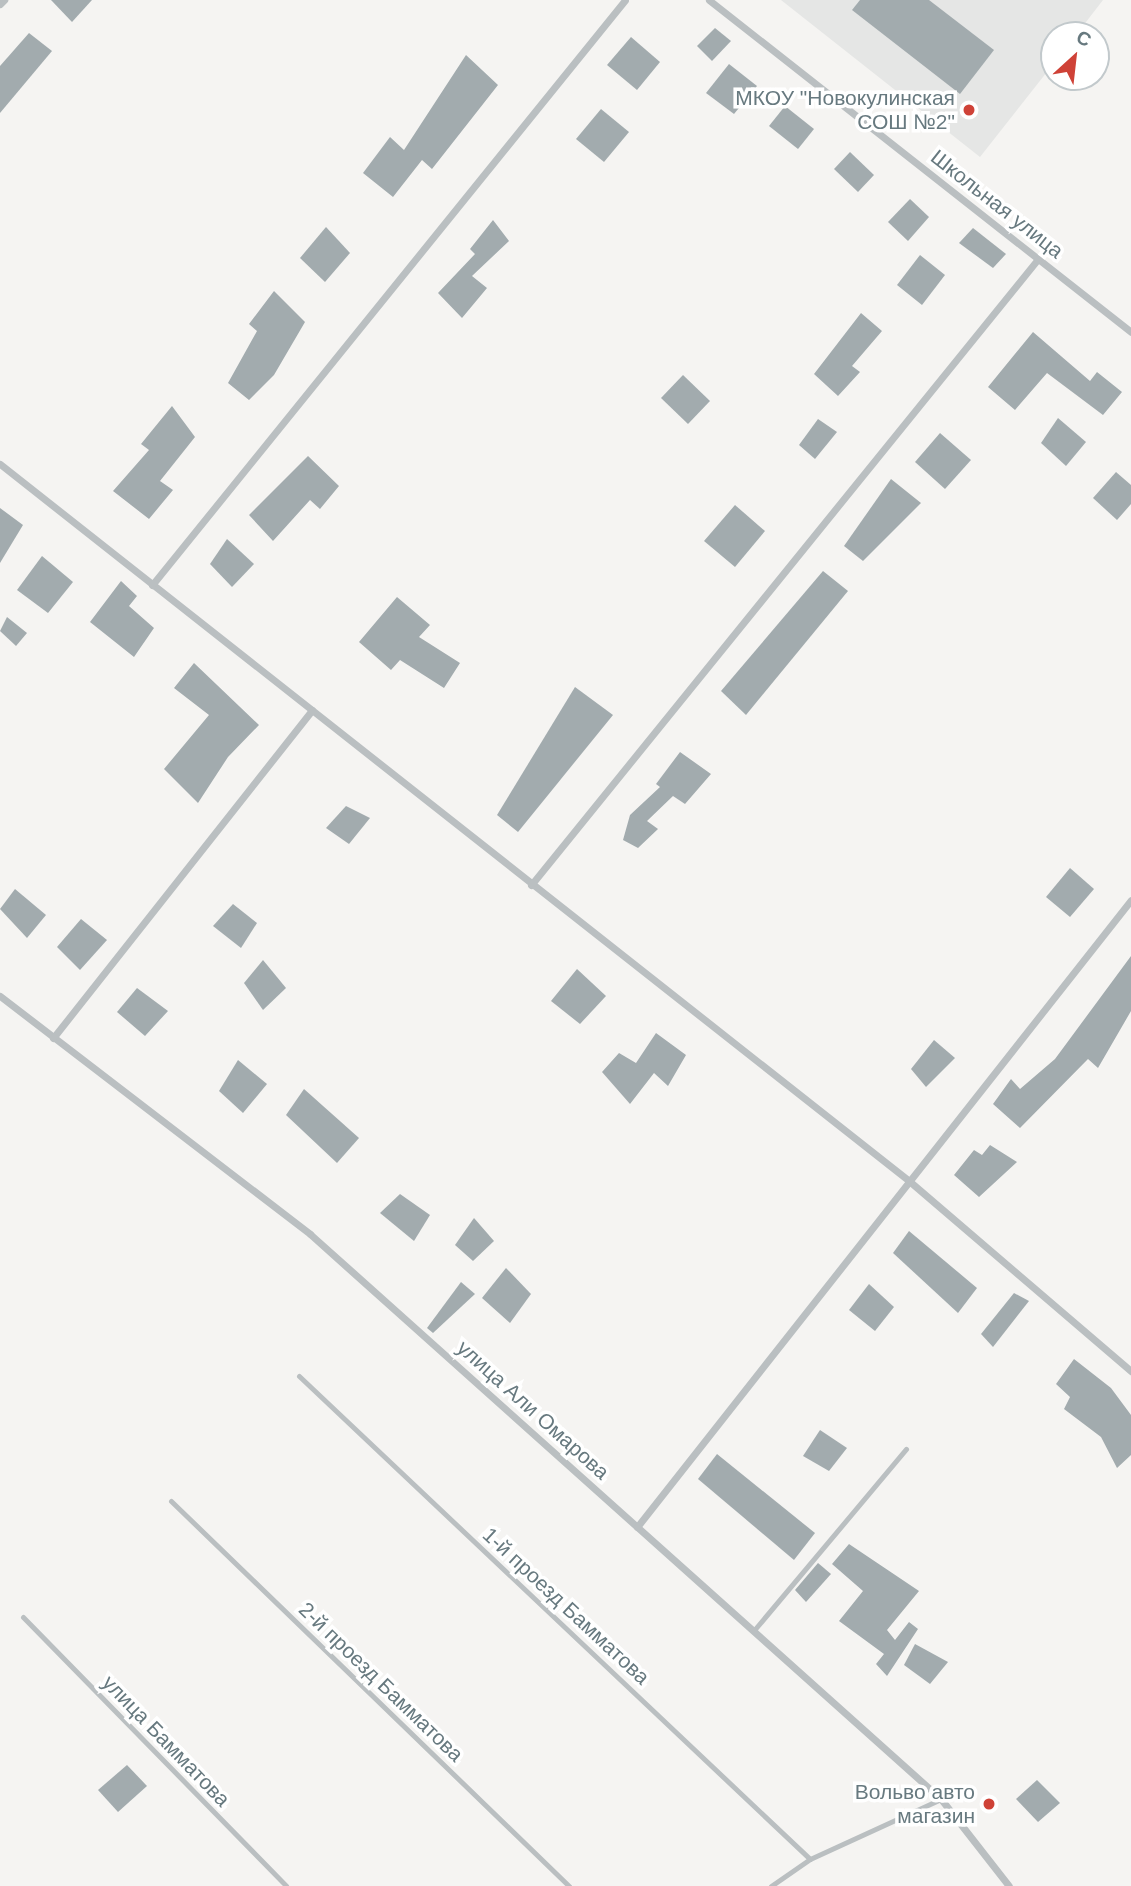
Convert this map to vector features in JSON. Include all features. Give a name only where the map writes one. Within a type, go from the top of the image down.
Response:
[{"type":"street","points":[[0,5],[4,0]]},
{"type":"street","points":[[152,585],[625,0]]},
{"type":"street","name":"Школьная улица","points":[[709,0],[1131,332]]},
{"type":"street","points":[[531,885],[1038,259]]},
{"type":"street","points":[[0,464],[908,1180],[1131,1371]]},
{"type":"street","points":[[53,1038],[312,710]]},
{"type":"street","points":[[637,1527],[1131,900]]},
{"type":"street","name":"улица Али Омарова","points":[[0,996],[310,1234],[755,1629],[941,1799],[1009,1886]]},
{"type":"lane","name":"1-й проезд Бамматова","points":[[299,1376],[810,1859]]},
{"type":"lane","points":[[755,1629],[905,1449]]},
{"type":"lane","name":"2-й проезд Бамматова","points":[[171,1501],[569,1886]]},
{"type":"lane","name":"улица Бамматова","points":[[23,1617],[286,1886]]},
{"type":"lane","points":[[771,1886],[810,1859],[941,1799]]},
{"type":"shaded area","name":"МКОУ \"Новокулинская СОШ №2\"","points":[[781,0],[1103,0],[1087,21],[1040,21],[1040,81],[980,157]]},
{"type":"building","points":[[51,0],[92,0],[72,22]]},
{"type":"building","points":[[860,0],[929,0],[994,50],[960,94],[852,10]]},
{"type":"building","points":[[715,28],[731,41],[712,61],[697,46]]},
{"type":"building","points":[[29,33],[52,51],[0,113],[0,66]]},
{"type":"building","points":[[631,37],[660,62],[637,90],[607,65]]},
{"type":"building","points":[[466,55],[498,85],[432,169],[422,160],[393,197],[363,173],[390,137],[404,150]]},
{"type":"building","points":[[729,64],[757,86],[734,114],[706,93]]},
{"type":"building","points":[[785,106],[814,129],[798,149],[769,126]]},
{"type":"building","points":[[601,109],[629,132],[604,162],[576,139]]},
{"type":"building","points":[[850,152],[874,175],[858,192],[834,169]]},
{"type":"building","points":[[910,199],[929,217],[908,241],[888,222]]},
{"type":"building","points":[[493,220],[509,241],[472,276],[487,288],[462,318],[438,293],[475,254],[470,249]]},
{"type":"building","points":[[326,227],[350,253],[325,282],[300,258]]},
{"type":"building","points":[[973,228],[1006,254],[993,268],[959,243]]},
{"type":"building","points":[[920,255],[945,275],[922,305],[897,285]]},
{"type":"building","points":[[274,291],[305,322],[274,375],[249,400],[228,383],[257,331],[249,324]]},
{"type":"building","points":[[861,313],[882,331],[852,366],[860,372],[838,396],[814,374]]},
{"type":"building","points":[[1033,332],[1090,381],[1097,372],[1122,392],[1103,415],[1047,373],[1015,410],[988,387]]},
{"type":"building","points":[[683,375],[710,401],[688,424],[661,398]]},
{"type":"building","points":[[172,406],[195,437],[160,481],[173,490],[149,519],[113,491],[149,450],[141,444]]},
{"type":"building","points":[[1058,418],[1086,442],[1066,466],[1041,443]]},
{"type":"building","points":[[818,419],[837,432],[815,459],[799,445]]},
{"type":"building","points":[[940,433],[971,460],[945,489],[915,462]]},
{"type":"building","points":[[308,456],[339,486],[320,509],[310,500],[273,541],[249,515]]},
{"type":"building","points":[[1116,472],[1131,485],[1131,504],[1117,520],[1093,498]]},
{"type":"building","points":[[891,479],[921,503],[863,561],[844,546]]},
{"type":"building","points":[[735,505],[765,531],[735,567],[704,541]]},
{"type":"building","points":[[0,508],[23,525],[0,563]]},
{"type":"building","points":[[227,539],[254,564],[232,587],[210,564]]},
{"type":"building","points":[[42,556],[73,582],[48,613],[17,590]]},
{"type":"building","points":[[823,571],[848,591],[746,715],[721,691]]},
{"type":"building","points":[[121,581],[137,596],[129,606],[154,628],[134,657],[90,622]]},
{"type":"building","points":[[397,597],[430,625],[419,637],[460,663],[444,688],[400,660],[391,670],[359,642]]},
{"type":"building","points":[[7,617],[27,633],[16,646],[0,631]]},
{"type":"building","points":[[194,663],[259,725],[228,757],[198,803],[164,769],[209,715],[174,688]]},
{"type":"building","points":[[575,687],[613,715],[518,832],[497,815]]},
{"type":"building","points":[[680,752],[711,774],[685,804],[673,796],[647,821],[658,829],[638,848],[623,840],[630,815],[660,787],[656,784]]},
{"type":"building","points":[[346,806],[370,818],[349,844],[326,828]]},
{"type":"building","points":[[1070,868],[1094,889],[1070,917],[1046,897]]},
{"type":"building","points":[[15,889],[46,915],[27,938],[0,909]]},
{"type":"building","points":[[233,904],[257,923],[241,948],[213,926]]},
{"type":"building","points":[[81,919],[107,940],[80,970],[57,947]]},
{"type":"building","points":[[1131,956],[1131,1011],[1098,1068],[1088,1059],[1020,1128],[993,1104],[1011,1079],[1020,1089],[1055,1059]]},
{"type":"building","points":[[263,960],[286,988],[263,1010],[244,983]]},
{"type":"building","points":[[577,969],[606,996],[580,1024],[551,1001]]},
{"type":"building","points":[[137,988],[168,1011],[145,1036],[117,1012]]},
{"type":"building","points":[[656,1033],[686,1055],[668,1086],[654,1073],[630,1104],[602,1072],[619,1053],[636,1063]]},
{"type":"building","points":[[934,1040],[955,1058],[926,1087],[911,1069]]},
{"type":"building","points":[[238,1060],[267,1084],[243,1113],[219,1091]]},
{"type":"building","points":[[304,1089],[359,1138],[337,1163],[286,1115]]},
{"type":"building","points":[[990,1145],[1017,1162],[979,1197],[954,1175],[974,1150],[982,1155]]},
{"type":"building","points":[[400,1194],[430,1215],[414,1241],[380,1213]]},
{"type":"building","points":[[474,1218],[494,1241],[473,1261],[455,1245]]},
{"type":"building","points":[[909,1231],[977,1288],[958,1313],[893,1253]]},
{"type":"building","points":[[506,1268],[531,1294],[510,1323],[482,1298]]},
{"type":"building","points":[[461,1282],[475,1294],[433,1333],[427,1328]]},
{"type":"building","points":[[869,1284],[894,1307],[875,1331],[849,1310]]},
{"type":"building","points":[[1014,1293],[1029,1301],[993,1347],[981,1334]]},
{"type":"building","points":[[1074,1359],[1111,1388],[1131,1415],[1131,1455],[1117,1468],[1101,1437],[1064,1409],[1070,1397],[1056,1384]]},
{"type":"building","points":[[820,1430],[847,1448],[829,1471],[803,1456]]},
{"type":"building","points":[[717,1454],[815,1533],[794,1560],[698,1479]]},
{"type":"building","points":[[849,1544],[919,1591],[887,1630],[895,1640],[909,1622],[918,1629],[887,1676],[876,1664],[884,1654],[839,1621],[863,1591],[832,1564]]},
{"type":"building","points":[[818,1563],[831,1574],[806,1602],[795,1590]]},
{"type":"building","points":[[915,1644],[948,1662],[930,1684],[904,1665]]},
{"type":"building","points":[[127,1765],[147,1786],[118,1812],[98,1790]]},
{"type":"building","points":[[1037,1780],[1060,1803],[1038,1822],[1016,1799]]},
{"type":"place","name":"МКОУ \"Новокулинская СОШ №2\"","points":[[969,110]]},
{"type":"place","name":"Вольво авто магазин","points":[[989,1804]]}]
